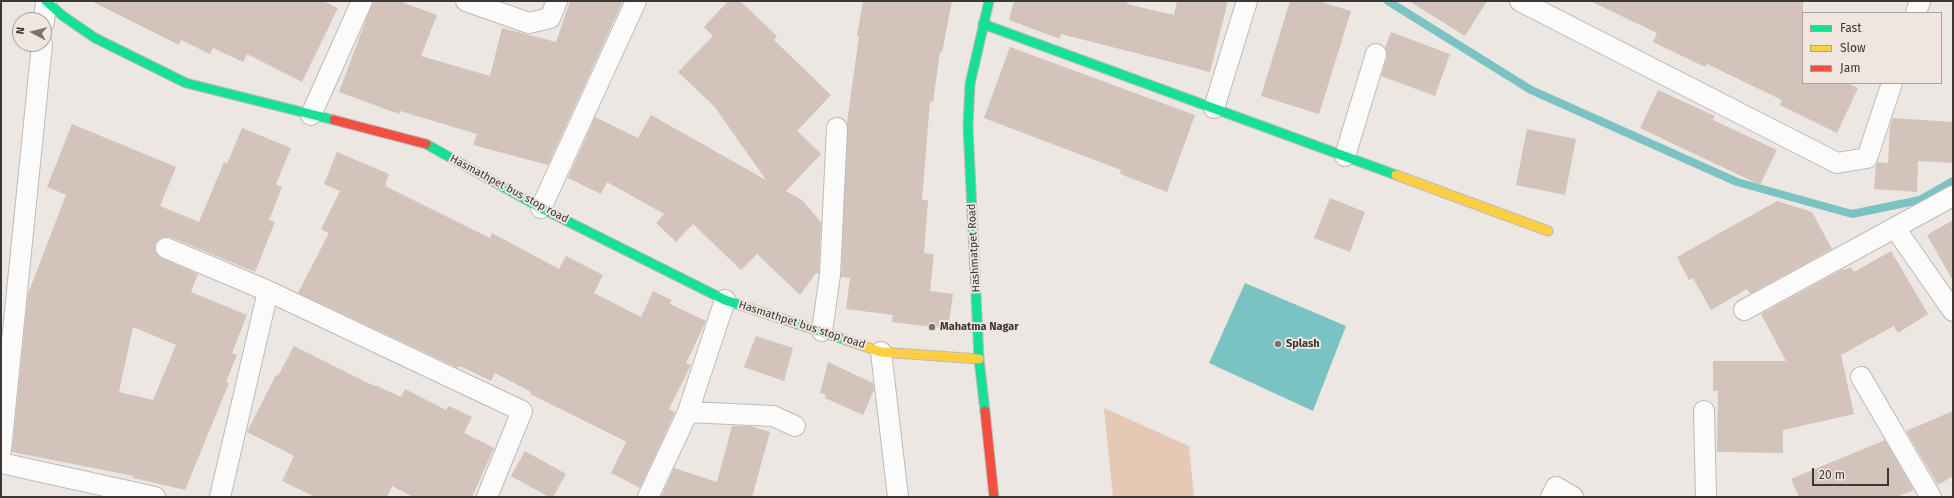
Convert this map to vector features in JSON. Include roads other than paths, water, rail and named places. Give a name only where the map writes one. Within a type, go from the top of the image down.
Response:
[{"type":"street","points":[[45,12],[46,1]]},
{"type":"street","name":"Hasmathpet bus stop road","points":[[46,1],[63,16],[95,38],[186,83],[427,144],[541,208],[725,300],[882,352],[979,359]]},
{"type":"street","points":[[311,115],[362,1]]},
{"type":"street","points":[[466,1],[529,23],[550,18],[557,1]]},
{"type":"street","points":[[541,208],[636,1]]},
{"type":"street","name":"Hashmatpet Road","points":[[990,1],[983,24],[970,84],[968,126],[979,359],[994,497]]},
{"type":"street","points":[[1214,108],[1247,1]]},
{"type":"street","points":[[1520,1],[1837,163],[1867,158],[1892,84]]},
{"type":"street","points":[[1916,12],[1920,1]]},
{"type":"street","points":[[983,24],[1548,231]]},
{"type":"street","points":[[1,450],[41,52]]},
{"type":"street","points":[[1345,156],[1376,54]]},
{"type":"street","points":[[822,331],[830,275],[837,128]]},
{"type":"street","points":[[1744,310],[1953,196]]},
{"type":"street","points":[[1895,228],[1953,311]]},
{"type":"street","points":[[166,248],[268,291],[522,411],[487,497]]},
{"type":"street","points":[[220,497],[268,291]]},
{"type":"street","points":[[648,497],[688,412],[725,300]]},
{"type":"street","points":[[882,352],[898,497]]},
{"type":"street","points":[[1862,377],[1931,497]]},
{"type":"street","points":[[1704,410],[1706,497]]},
{"type":"street","points":[[688,412],[773,416],[795,426]]},
{"type":"street","points":[[1,463],[155,497]]},
{"type":"street","points":[[1551,497],[1556,487],[1573,497]]},
{"type":"water","name":"Splash","points":[[1245,283],[1346,326],[1313,411],[1209,363]]},
{"type":"waterway","points":[[1388,1],[1531,90],[1737,182],[1852,214],[1920,200],[1953,181]]},
{"type":"place","name":"Mahatma Nagar","points":[[932,327]]},
{"type":"place","name":"Splash","points":[[1278,344]]}]
